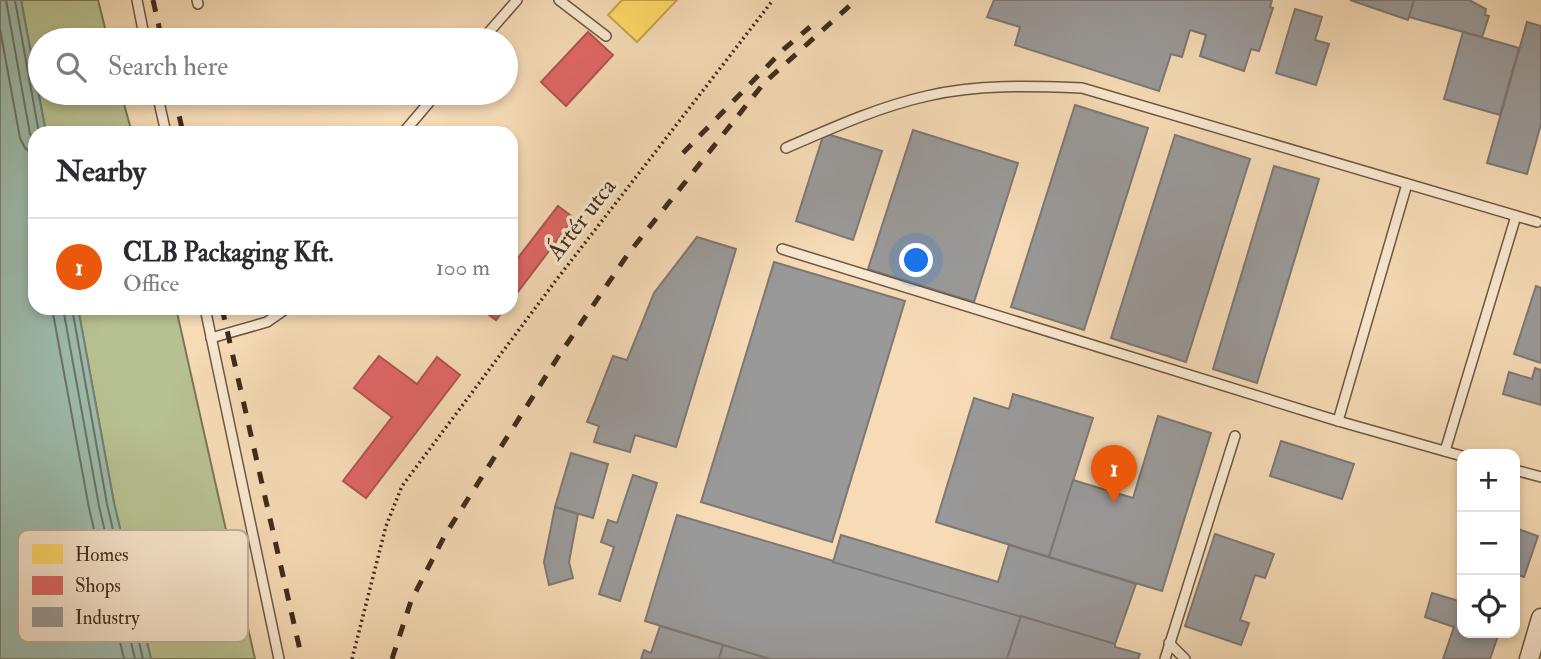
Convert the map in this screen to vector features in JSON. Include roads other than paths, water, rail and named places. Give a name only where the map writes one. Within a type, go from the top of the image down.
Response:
[{"type":"street","points":[[1529,659],[1541,618]]},
{"type":"lane","points":[[136,0],[142,28]]},
{"type":"lane","points":[[492,28],[517,0]]},
{"type":"lane","points":[[559,0],[606,36]]},
{"type":"lane","points":[[786,148],[846,122],[928,96],[1013,86],[1082,88],[1537,222]]},
{"type":"lane","points":[[160,105],[164,126]]},
{"type":"lane","points":[[409,126],[427,105]]},
{"type":"lane","points":[[1338,421],[1407,184]]},
{"type":"lane","points":[[1445,451],[1516,216]]},
{"type":"lane","points":[[782,249],[1338,421],[1457,455]]},
{"type":"lane","points":[[206,315],[279,659]]},
{"type":"lane","points":[[211,338],[267,322],[277,315]]},
{"type":"lane","points":[[1166,659],[1235,436]]},
{"type":"lane","points":[[1520,471],[1541,477]]},
{"type":"lane","points":[[1169,643],[1185,659]]},
{"type":"water","points":[[0,0],[21,0],[28,37],[28,105],[41,105],[45,126],[28,126],[28,315],[79,315],[120,530],[18,530],[18,642],[147,642],[151,659],[0,659]]},
{"type":"railway","points":[[153,0],[159,28]]},
{"type":"railway","points":[[392,659],[411,601],[445,535],[558,357],[628,254],[764,83],[856,0]]},
{"type":"railway","points":[[683,153],[784,49],[810,27]]},
{"type":"railway","points":[[177,105],[181,126]]},
{"type":"railway","points":[[224,315],[302,659]]},
{"type":"place","name":"CLB Packaging Kft.","points":[[1114,503]]}]
